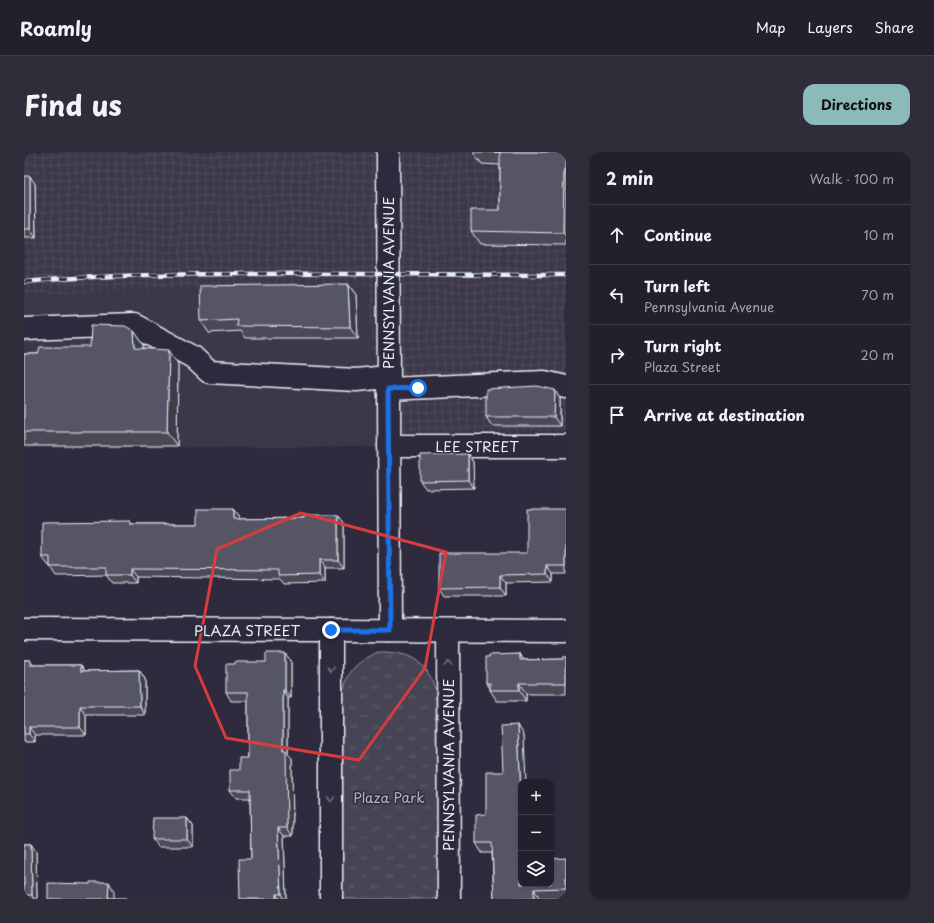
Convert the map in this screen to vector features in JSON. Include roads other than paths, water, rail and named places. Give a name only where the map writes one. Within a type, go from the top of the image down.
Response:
[{"type":"street","name":"PENNSYLVANIA AVENUE","points":[[388,152],[390,630]]},
{"type":"street","points":[[24,329],[134,325],[193,357],[209,372],[388,383],[544,382],[566,387]]},
{"type":"street","name":"LEE STREET","points":[[389,446],[566,446]]},
{"type":"street","name":"PLAZA STREET","points":[[24,629],[566,631]]},
{"type":"street","points":[[331,630],[331,899]]},
{"type":"street","name":"PENNSYLVANIA AVENUE","points":[[448,631],[449,899]]},
{"type":"railway","points":[[24,282],[104,276],[185,274],[566,275]]},
{"type":"park label","name":"Plaza Park","points":[[389,797]]}]
